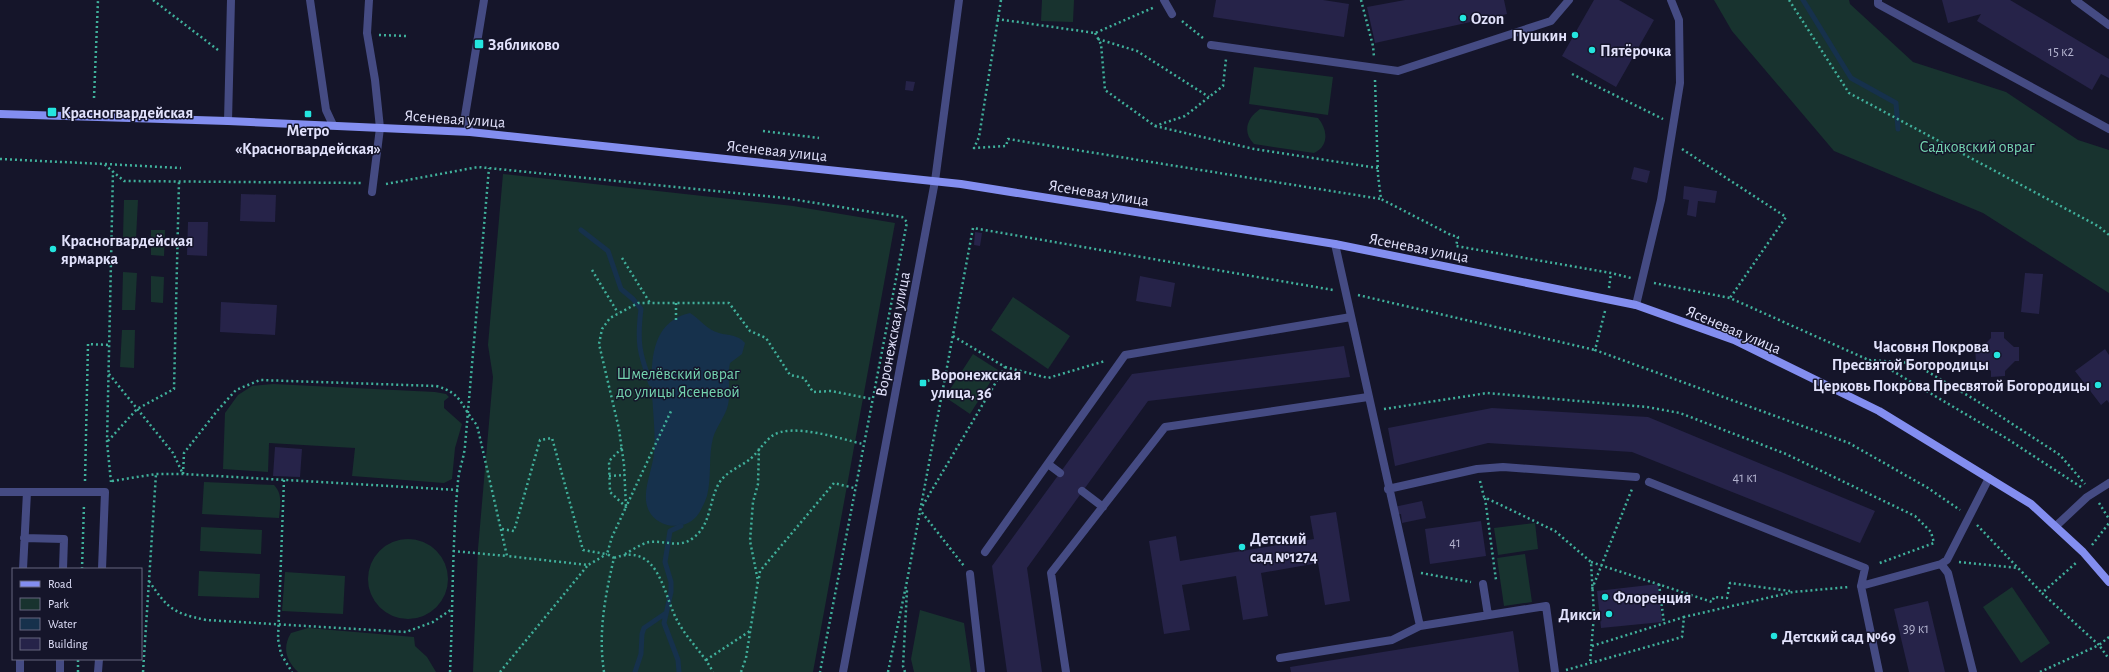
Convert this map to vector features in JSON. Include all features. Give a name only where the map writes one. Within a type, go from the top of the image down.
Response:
[{"type":"main road","name":"Ясеневая улица","points":[[0,114],[228,120],[470,132],[935,181],[1335,244],[1636,305],[1734,340],[1879,411],[2031,504],[2085,554],[2109,581]]},
{"type":"street","points":[[228,120],[231,0]]},
{"type":"street","points":[[310,0],[326,110],[333,125]]},
{"type":"street","points":[[369,0],[367,34],[375,80],[380,128],[372,188]]},
{"type":"street","points":[[470,132],[465,116],[484,0]]},
{"type":"street","name":"Воронежская улица","points":[[843,672],[935,181],[959,0]]},
{"type":"street","points":[[1164,0],[1172,14]]},
{"type":"street","points":[[1211,45],[1375,70],[1398,72],[1551,21],[1569,0]]},
{"type":"street","points":[[1636,305],[1661,200],[1680,83],[1679,20],[1671,0]]},
{"type":"street","points":[[1878,0],[1878,4],[2109,129]]},
{"type":"street","points":[[2075,0],[2109,25]]},
{"type":"street","points":[[1335,244],[1388,489],[1420,626]]},
{"type":"street","points":[[985,552],[1125,355],[1351,318]]},
{"type":"street","points":[[1066,672],[1051,573],[1165,427],[1368,397]]},
{"type":"street","points":[[1048,464],[1060,473]]},
{"type":"street","points":[[1388,489],[1477,469],[1503,467],[1636,478]]},
{"type":"street","points":[[1861,586],[1944,562],[1970,517],[1989,478]]},
{"type":"street","points":[[1649,482],[1865,568],[1861,586],[1879,672]]},
{"type":"street","points":[[2056,526],[2093,493],[2109,483]]},
{"type":"street","points":[[1082,491],[1103,507]]},
{"type":"street","points":[[0,492],[105,492],[102,568]]},
{"type":"street","points":[[23,568],[27,492]]},
{"type":"street","points":[[24,538],[64,539],[63,568]]},
{"type":"street","points":[[1944,562],[1973,672]]},
{"type":"street","points":[[970,574],[981,672]]},
{"type":"street","points":[[1483,584],[1488,615]]},
{"type":"street","points":[[1280,658],[1392,640],[1420,626],[1546,606],[1555,672]]},
{"type":"street","points":[[20,660],[20,672]]},
{"type":"street","points":[[60,660],[60,672]]},
{"type":"street","points":[[98,672],[99,660]]},
{"type":"path","points":[[94,98],[98,0]]},
{"type":"path","points":[[153,0],[229,59]]},
{"type":"path","points":[[1001,0],[979,137],[974,148],[1006,146],[1008,139],[1382,199],[1451,235],[1458,237],[1456,246],[1611,273],[1642,281],[1730,298],[1891,370],[2006,438],[2079,486],[2093,493]]},
{"type":"path","points":[[1361,0],[1373,46]]},
{"type":"path","points":[[1789,0],[1849,93],[2098,226],[2109,235]]},
{"type":"path","points":[[997,19],[1095,33],[1141,14]]},
{"type":"path","points":[[1172,14],[1211,45]]},
{"type":"path","points":[[1095,33],[1101,44],[1104,90],[1155,126],[1254,149],[1378,168]]},
{"type":"path","points":[[373,35],[407,36]]},
{"type":"path","points":[[1098,39],[1136,51],[1209,97]]},
{"type":"path","points":[[514,46],[549,50]]},
{"type":"path","points":[[1155,126],[1185,116],[1223,86],[1228,48]]},
{"type":"path","points":[[1375,70],[1378,168],[1382,199]]},
{"type":"path","points":[[1572,74],[1673,124]]},
{"type":"path","points":[[764,131],[820,138]]},
{"type":"path","points":[[1670,142],[1786,217],[1730,298]]},
{"type":"path","points":[[0,159],[180,168]]},
{"type":"path","points":[[104,164],[124,181],[179,181],[372,188],[385,184],[478,167],[785,198],[902,217],[906,222],[820,672]]},
{"type":"path","points":[[450,672],[453,551],[458,490],[465,447],[466,413],[475,348],[489,168]]},
{"type":"path","points":[[113,171],[107,442],[111,482],[156,474],[183,474],[458,490]]},
{"type":"path","points":[[107,442],[137,409],[174,389],[179,181]]},
{"type":"path","points":[[888,672],[908,581],[973,228],[1345,292],[1595,350],[1849,443],[1928,488],[1970,517],[2042,593],[2099,645],[2109,659]]},
{"type":"path","points":[[622,258],[650,303]]},
{"type":"path","points":[[592,270],[618,313]]},
{"type":"path","points":[[1595,350],[1607,299],[1611,273]]},
{"type":"path","points":[[626,507],[622,448],[599,344],[602,329],[610,318],[638,304],[729,302],[750,331],[766,338],[790,375],[804,378],[813,392],[831,391],[872,399]]},
{"type":"path","points":[[676,303],[676,321]]},
{"type":"path","points":[[953,336],[1005,367],[1048,378],[1125,355]]},
{"type":"path","points":[[82,568],[88,344],[109,345]]},
{"type":"path","points":[[1868,360],[1913,363],[1977,401],[2060,455],[2093,493],[2109,519]]},
{"type":"path","points":[[920,510],[1005,367]]},
{"type":"path","points":[[923,383],[946,373]]},
{"type":"path","points":[[109,374],[173,453],[183,474]]},
{"type":"path","points":[[183,474],[184,453],[217,411],[236,390],[260,380],[436,386],[450,390],[458,397],[466,413],[477,425],[507,556]]},
{"type":"path","points":[[1371,411],[1487,393],[1647,407],[1680,413],[1786,454],[1872,494],[1915,516],[1931,532],[1934,543],[1865,568]]},
{"type":"path","points":[[500,672],[588,565],[607,554],[612,537],[672,409]]},
{"type":"path","points":[[502,529],[514,531],[540,440],[552,438],[583,550],[607,554],[614,558],[648,542],[682,544],[692,539],[699,533],[706,522],[717,485],[728,473],[751,459],[759,447],[773,435],[795,430],[863,444]]},
{"type":"path","points":[[758,581],[750,541],[752,509],[758,484],[759,447]]},
{"type":"path","points":[[622,448],[609,461],[610,492],[626,507]]},
{"type":"path","points":[[1477,469],[1484,498],[1496,582]]},
{"type":"path","points":[[143,672],[156,474]]},
{"type":"path","points":[[609,476],[625,475]]},
{"type":"path","points":[[1592,589],[1636,478]]},
{"type":"path","points":[[284,480],[278,639],[281,654],[292,672]]},
{"type":"path","points":[[741,672],[746,658],[760,571],[834,483],[854,488]]},
{"type":"path","points":[[1484,498],[1555,531],[1591,562],[1712,602],[1714,596],[1728,598],[1730,583],[1792,592]]},
{"type":"path","points":[[920,510],[970,574]]},
{"type":"path","points":[[2042,593],[2085,554],[2109,523]]},
{"type":"path","points":[[453,551],[588,565]]},
{"type":"path","points":[[625,554],[644,559],[653,566],[666,590],[675,616],[683,631],[706,660],[712,672]]},
{"type":"path","points":[[604,672],[601,643],[603,614],[614,558]]},
{"type":"path","points":[[1590,663],[1594,615],[1591,562]]},
{"type":"path","points":[[1944,562],[2018,568]]},
{"type":"path","points":[[1407,570],[1483,584]]},
{"type":"path","points":[[149,581],[164,602],[178,613],[206,620],[406,632],[433,622],[452,609]]},
{"type":"path","points":[[905,672],[903,666],[908,581]]},
{"type":"path","points":[[1659,584],[1664,623]]},
{"type":"path","points":[[1592,646],[1684,617],[1792,592],[1861,586]]},
{"type":"path","points":[[1560,672],[1682,637],[1684,617]]},
{"type":"path","points":[[706,660],[750,631]]},
{"type":"path","points":[[2040,672],[2099,645],[2109,637]]},
{"type":"path","points":[[78,660],[78,672]]},
{"type":"green space","points":[[1042,0],[1074,0],[1073,22],[1041,21]]},
{"type":"green space","name":"Садковский овраг","points":[[1714,0],[1849,0],[1850,4],[1913,62],[2006,92],[2078,140],[2109,150],[2109,293],[1983,213],[1834,151],[1732,31]]},
{"type":"green space","points":[[1254,67],[1333,77],[1328,115],[1249,104]]},
{"type":"green space","points":[[1260,109],[1318,118],[1324,128],[1325,133],[1322,146],[1314,153],[1254,144],[1248,135],[1247,130],[1249,121]]},
{"type":"green space","name":"Шмелёвский овраг до улицы Ясеневой","points":[[503,174],[793,206],[895,223],[813,672],[473,672],[478,549],[493,377],[488,345]]},
{"type":"green space","points":[[124,200],[138,200],[136,238],[123,237]]},
{"type":"green space","points":[[151,230],[165,230],[164,256],[151,255]]},
{"type":"green space","points":[[123,272],[137,273],[135,310],[122,310]]},
{"type":"green space","points":[[151,276],[164,277],[163,303],[151,302]]},
{"type":"green space","points":[[1013,297],[1070,336],[1048,369],[991,330]]},
{"type":"green space","points":[[122,330],[135,330],[134,368],[120,367]]},
{"type":"green space","points":[[973,354],[998,370],[970,414],[945,397]]},
{"type":"green space","points":[[273,384],[435,392],[446,394],[449,397],[444,401],[444,408],[462,424],[455,448],[452,479],[444,483],[352,476],[355,448],[269,443],[268,472],[223,469],[225,413],[238,395],[252,386]]},
{"type":"green space","points":[[204,482],[274,485],[280,496],[279,518],[202,514]]},
{"type":"green space","points":[[1535,523],[1538,549],[1498,555],[1494,528]]},
{"type":"green space","points":[[201,527],[262,530],[261,554],[200,551]]},
{"type":"green space","points":[[408,539],[423,542],[436,551],[445,564],[448,579],[445,594],[436,607],[423,616],[408,619],[393,616],[380,607],[371,594],[368,579],[371,564],[380,551],[393,542]]},
{"type":"green space","points":[[1525,554],[1532,602],[1504,606],[1497,558]]},
{"type":"green space","points":[[199,571],[260,574],[259,598],[198,596]]},
{"type":"green space","points":[[285,572],[345,576],[343,614],[282,611]]},
{"type":"green space","points":[[2012,587],[2050,643],[2021,663],[1983,607]]},
{"type":"green space","points":[[920,610],[964,623],[971,672],[914,672],[911,659]]},
{"type":"green space","points":[[308,628],[414,637],[415,646],[427,657],[436,672],[298,672],[288,658],[286,649],[288,638],[291,633]]},
{"type":"water","points":[[690,313],[715,332],[736,337],[745,343],[742,354],[730,363],[728,405],[713,438],[709,482],[705,501],[698,515],[691,521],[678,526],[671,526],[658,521],[653,517],[649,511],[646,497],[646,490],[653,459],[655,435],[652,372],[654,352],[660,334],[672,321]]},
{"type":"building","points":[[1216,0],[1323,0],[1349,4],[1344,37],[1213,17]]},
{"type":"building","points":[[1405,0],[1504,0],[1507,14],[1375,43],[1367,7]]},
{"type":"building","points":[[1594,0],[1619,0],[1654,20],[1616,87],[1562,56]]},
{"type":"building","points":[[1942,0],[2010,0],[2109,59],[2109,78],[2101,74],[2092,90],[1977,21],[1981,14],[1948,23]]},
{"type":"building","points":[[906,81],[915,82],[913,91],[905,90]]},
{"type":"building","points":[[1634,167],[1650,171],[1647,183],[1631,179]]},
{"type":"building","points":[[1684,186],[1717,191],[1715,203],[1698,201],[1696,217],[1687,215],[1689,200],[1683,199]]},
{"type":"building","points":[[241,194],[276,195],[275,222],[240,221]]},
{"type":"building","points":[[188,222],[208,222],[207,256],[187,255]]},
{"type":"building","points":[[975,232],[982,233],[980,246],[974,245]]},
{"type":"building","points":[[2025,273],[2043,274],[2039,314],[2021,312]]},
{"type":"building","points":[[1140,276],[1175,283],[1171,307],[1136,301]]},
{"type":"building","points":[[221,302],[277,305],[275,335],[220,332]]},
{"type":"building","name":"Часовня Покрова Пресвятой Богородицы","points":[[1991,332],[2004,332],[2004,338],[2014,347],[2019,347],[2019,361],[2015,361],[2005,371],[2005,376],[1991,377],[1991,371],[1982,362],[1976,362],[1975,348],[1981,348],[1991,338]]},
{"type":"building","points":[[1344,346],[1350,377],[1148,401],[1027,568],[1042,672],[1007,672],[992,566],[1132,374]]},
{"type":"building","name":"Церковь Покрова Пресвятой Богородицы","points":[[2105,349],[2109,355],[2109,403],[2107,400],[2101,405],[2075,371]]},
{"type":"building","points":[[1492,408],[1648,417],[1875,511],[1860,543],[1632,452],[1488,443],[1395,466],[1388,428]]},
{"type":"building","points":[[275,447],[302,449],[300,477],[273,476]]},
{"type":"building","points":[[1422,501],[1426,518],[1402,523],[1401,514],[1395,515],[1394,507]]},
{"type":"building","points":[[1336,512],[1350,601],[1325,605],[1318,563],[1261,573],[1268,616],[1243,620],[1236,576],[1182,585],[1190,630],[1164,634],[1149,541],[1176,536],[1180,561],[1314,539],[1310,516]]},
{"type":"building","points":[[1481,521],[1486,556],[1430,564],[1425,529]]},
{"type":"building","points":[[1658,584],[1662,622],[1601,628],[1597,591]]},
{"type":"building","points":[[1928,601],[1945,672],[1909,672],[1894,609]]},
{"type":"building","points":[[1513,631],[1519,672],[1291,672],[1290,667]]},
{"type":"waterway","points":[[1803,0],[1851,78],[1896,103],[1898,129]]},
{"type":"waterway","points":[[581,230],[608,251],[621,289],[633,299],[641,309],[639,330],[640,347],[651,384]]},
{"type":"waterway","points":[[679,672],[678,660],[664,623],[671,592],[671,582],[665,562],[670,531],[681,526]]},
{"type":"waterway","points":[[635,672],[641,654],[642,634],[644,628],[666,613]]},
{"type":"place","name":"Ozon","points":[[1463,18]]},
{"type":"place","name":"Пушкин","points":[[1575,35]]},
{"type":"place","name":"Зябликово","points":[[479,44]]},
{"type":"place","name":"Пятёрочка","points":[[1592,50]]},
{"type":"place","name":"Красногвардейская","points":[[52,112]]},
{"type":"place","name":"Метро «Красногвардейская»","points":[[308,114]]},
{"type":"place","name":"Красногвардейская ярмарка","points":[[53,249]]},
{"type":"place","name":"Часовня Покрова Пресвятой Богородицы","points":[[1997,355]]},
{"type":"place","name":"Воронежская улица, 36","points":[[923,383]]},
{"type":"place","name":"Церковь Покрова Пресвятой Богородицы","points":[[2098,385]]},
{"type":"place","name":"Детский сад №1274","points":[[1242,547]]},
{"type":"place","name":"Флоренция","points":[[1605,597]]},
{"type":"place","name":"Дикси","points":[[1609,614]]},
{"type":"place","name":"Детский сад №69","points":[[1774,636]]}]
